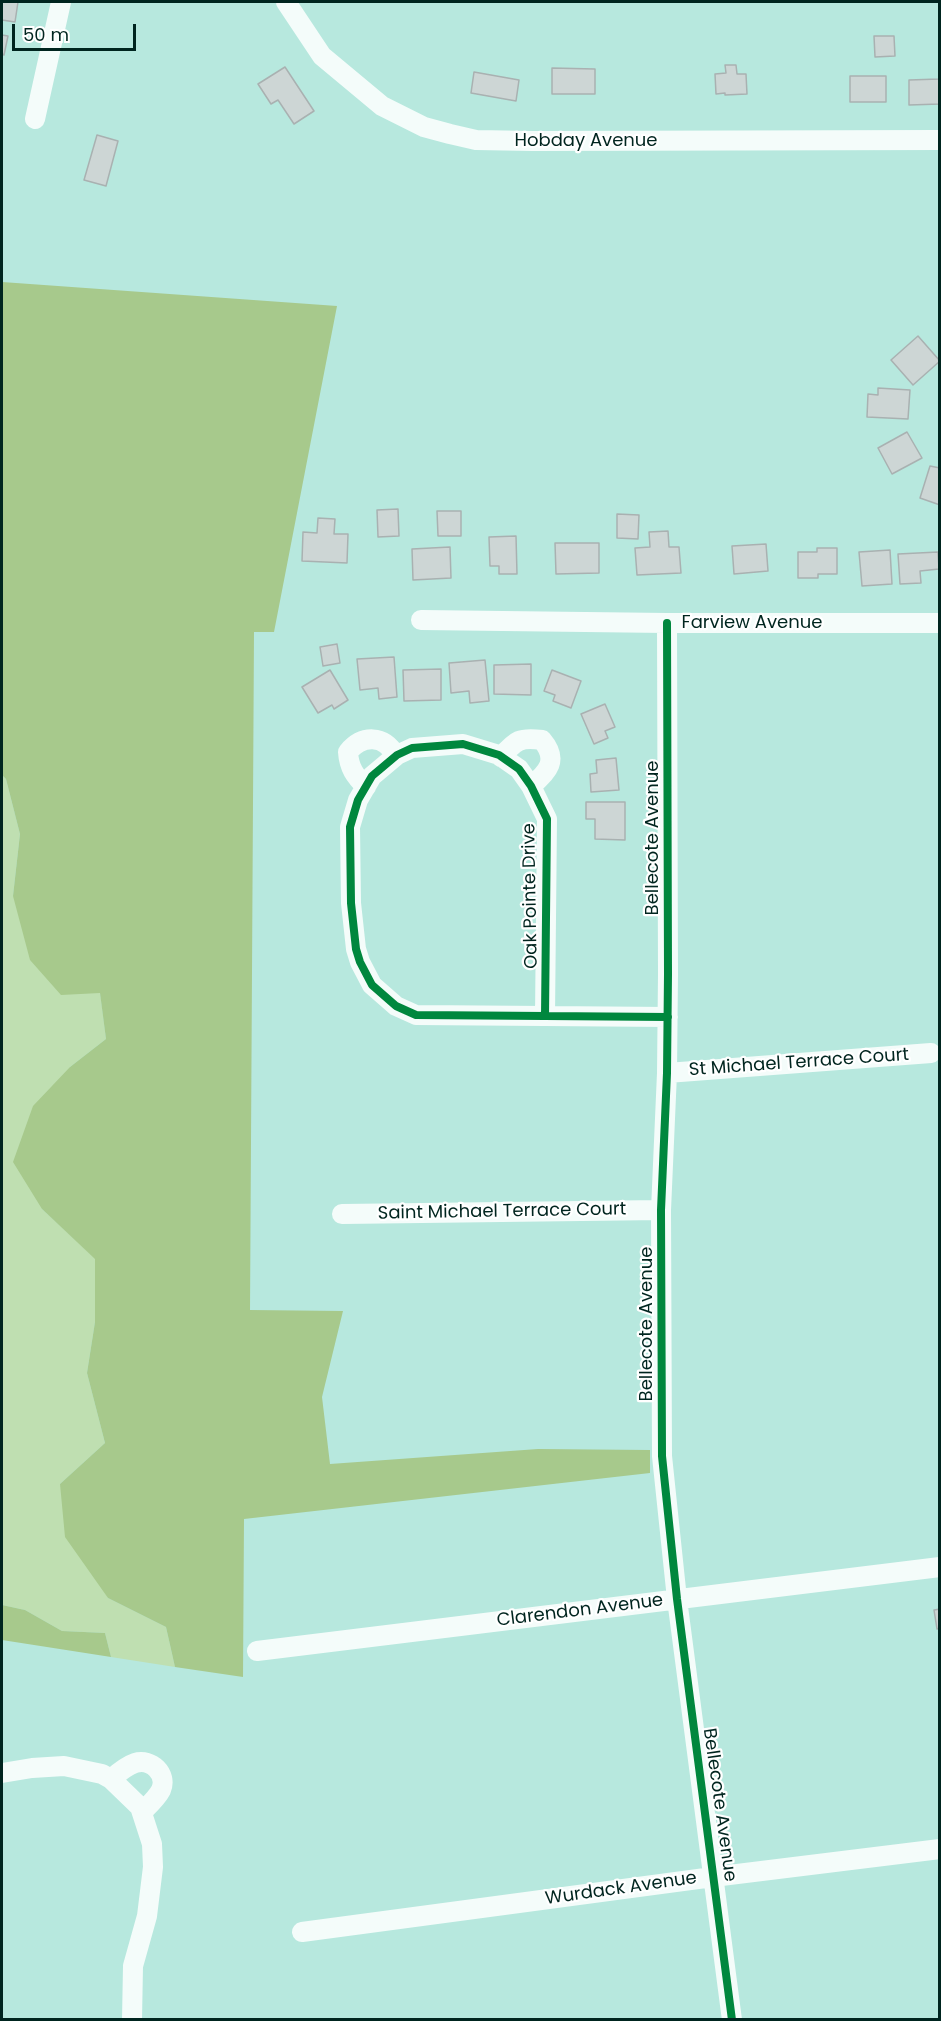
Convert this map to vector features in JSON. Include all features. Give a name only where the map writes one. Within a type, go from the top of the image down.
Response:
[{"type":"street","points":[[35,119],[61,2]]},
{"type":"street","name":"Hobday Avenue","points":[[286,2],[312,43],[336,69],[382,106],[424,127],[476,140],[939,140]]},
{"type":"street","name":"Farview Avenue","points":[[421,620],[939,623]]},
{"type":"street","name":"Bellecote Avenue","points":[[668,623],[668,1017],[661,1210],[663,1456],[676,1599],[732,2019]]},
{"type":"street","points":[[501,757],[525,737],[542,740],[550,749],[551,762],[545,774],[531,786]]},
{"type":"street","points":[[366,787],[349,766],[348,752],[356,743],[369,738],[384,742],[396,756]]},
{"type":"street","name":"Oak Pointe Drive","points":[[545,1016],[547,819],[531,786],[519,769],[501,757],[463,744],[412,748],[396,756],[372,776],[358,800],[350,827],[351,903],[356,949],[372,985],[396,1006],[416,1015],[668,1017]]},
{"type":"street","name":"St Michael Terrace Court","points":[[667,1073],[931,1053]]},
{"type":"street","name":"Saint Michael Terrace Court","points":[[342,1214],[661,1210]]},
{"type":"street","name":"Clarendon Avenue","points":[[256,1651],[939,1567]]},
{"type":"street","points":[[111,1779],[135,1763],[144,1762],[158,1769],[163,1779],[161,1790],[142,1812]]},
{"type":"street","points":[[2,1773],[32,1768],[64,1767],[102,1774],[111,1779],[140,1807],[152,1844],[153,1868],[147,1916],[133,1966],[132,2019]]},
{"type":"street","name":"Wurdack Avenue","points":[[302,1932],[713,1876],[939,1849]]},
{"type":"green space","points":[[2,282],[337,306],[274,632],[254,632],[250,1310],[343,1311],[322,1397],[330,1464],[538,1449],[650,1450],[650,1473],[244,1519],[243,1677],[175,1667],[166,1627],[108,1598],[65,1537],[60,1484],[105,1443],[87,1373],[95,1322],[95,1259],[42,1209],[13,1162],[33,1106],[70,1067],[106,1039],[100,993],[61,995],[30,960],[13,896],[20,834],[6,779],[2,775]]},
{"type":"green space","points":[[2,775],[6,779],[20,834],[13,896],[100,992],[106,1039],[70,1067],[42,1209],[95,1258],[95,1322],[87,1373],[105,1443],[60,1484],[108,1598],[166,1627],[175,1667],[111,1657],[105,1633],[62,1631],[25,1610],[2,1605]]},
{"type":"green space","points":[[2,1605],[25,1610],[62,1631],[105,1633],[111,1657],[2,1640]]},
{"type":"building","points":[[2,2],[18,2],[15,22],[2,20]]},
{"type":"building","points":[[2,35],[8,36],[4,55],[2,54]]},
{"type":"building","points":[[874,36],[894,36],[895,56],[875,57]]},
{"type":"building","points":[[725,65],[736,65],[737,74],[746,74],[747,94],[716,94],[715,74],[726,73]]},
{"type":"building","points":[[285,67],[314,111],[294,124],[278,100],[271,104],[258,84]]},
{"type":"building","points":[[552,68],[595,69],[595,94],[552,94]]},
{"type":"building","points":[[474,72],[519,80],[516,101],[471,93]]},
{"type":"building","points":[[939,72],[940,104],[909,105],[909,80],[939,79]]},
{"type":"building","points":[[850,76],[886,76],[886,102],[850,102]]},
{"type":"building","points":[[97,135],[118,141],[106,186],[84,180]]},
{"type":"building","points":[[918,336],[940,361],[913,385],[891,360]]},
{"type":"building","points":[[878,388],[910,390],[908,419],[867,417],[868,394],[878,395]]},
{"type":"building","points":[[907,432],[922,458],[892,474],[878,448]]},
{"type":"building","points":[[930,466],[940,468],[940,505],[920,498]]},
{"type":"building","points":[[398,509],[399,536],[378,537],[377,510]]},
{"type":"building","points":[[437,511],[461,511],[461,536],[438,536]]},
{"type":"building","points":[[617,514],[639,515],[638,539],[617,538]]},
{"type":"building","points":[[318,518],[335,519],[334,534],[348,534],[347,563],[302,561],[303,532],[317,533]]},
{"type":"building","points":[[668,531],[669,547],[679,547],[681,573],[637,575],[635,548],[650,547],[649,532]]},
{"type":"building","points":[[516,536],[517,574],[499,574],[499,566],[490,566],[489,537]]},
{"type":"building","points":[[555,543],[599,543],[599,573],[556,574]]},
{"type":"building","points":[[766,544],[768,571],[734,574],[732,546]]},
{"type":"building","points":[[450,547],[451,578],[413,580],[412,549]]},
{"type":"building","points":[[817,548],[837,548],[837,574],[818,574],[818,578],[798,578],[798,552],[817,552]]},
{"type":"building","points":[[890,550],[892,584],[862,586],[859,552]]},
{"type":"building","points":[[938,552],[939,569],[920,571],[921,583],[900,584],[898,554]]},
{"type":"building","points":[[337,644],[340,663],[323,666],[320,647]]},
{"type":"building","points":[[394,657],[397,697],[379,699],[378,688],[360,690],[357,659]]},
{"type":"building","points":[[485,660],[489,701],[470,703],[469,691],[451,693],[449,663]]},
{"type":"building","points":[[531,664],[531,695],[494,694],[494,665]]},
{"type":"building","points":[[441,669],[441,700],[404,701],[403,670]]},
{"type":"building","points":[[330,670],[348,700],[334,709],[332,705],[318,713],[302,687]]},
{"type":"building","points":[[552,670],[581,681],[571,708],[553,701],[555,695],[544,691]]},
{"type":"building","points":[[605,704],[615,727],[605,731],[608,738],[594,744],[581,714]]},
{"type":"building","points":[[616,758],[619,790],[591,792],[590,774],[597,773],[596,760]]},
{"type":"building","points":[[586,802],[625,802],[625,840],[595,839],[595,819],[586,819]]},
{"type":"building","points":[[940,1609],[940,1628],[937,1629],[934,1610]]},
{"type":"cycle path","points":[[667,623],[668,974],[667,1073],[661,1210],[662,1456],[677,1599],[732,2020]]},
{"type":"cycle path","points":[[545,1016],[547,819],[531,786],[519,769],[499,755],[463,744],[412,748],[397,755],[372,776],[358,800],[350,827],[351,903],[356,949],[372,985],[396,1006],[416,1015],[668,1017]]}]
